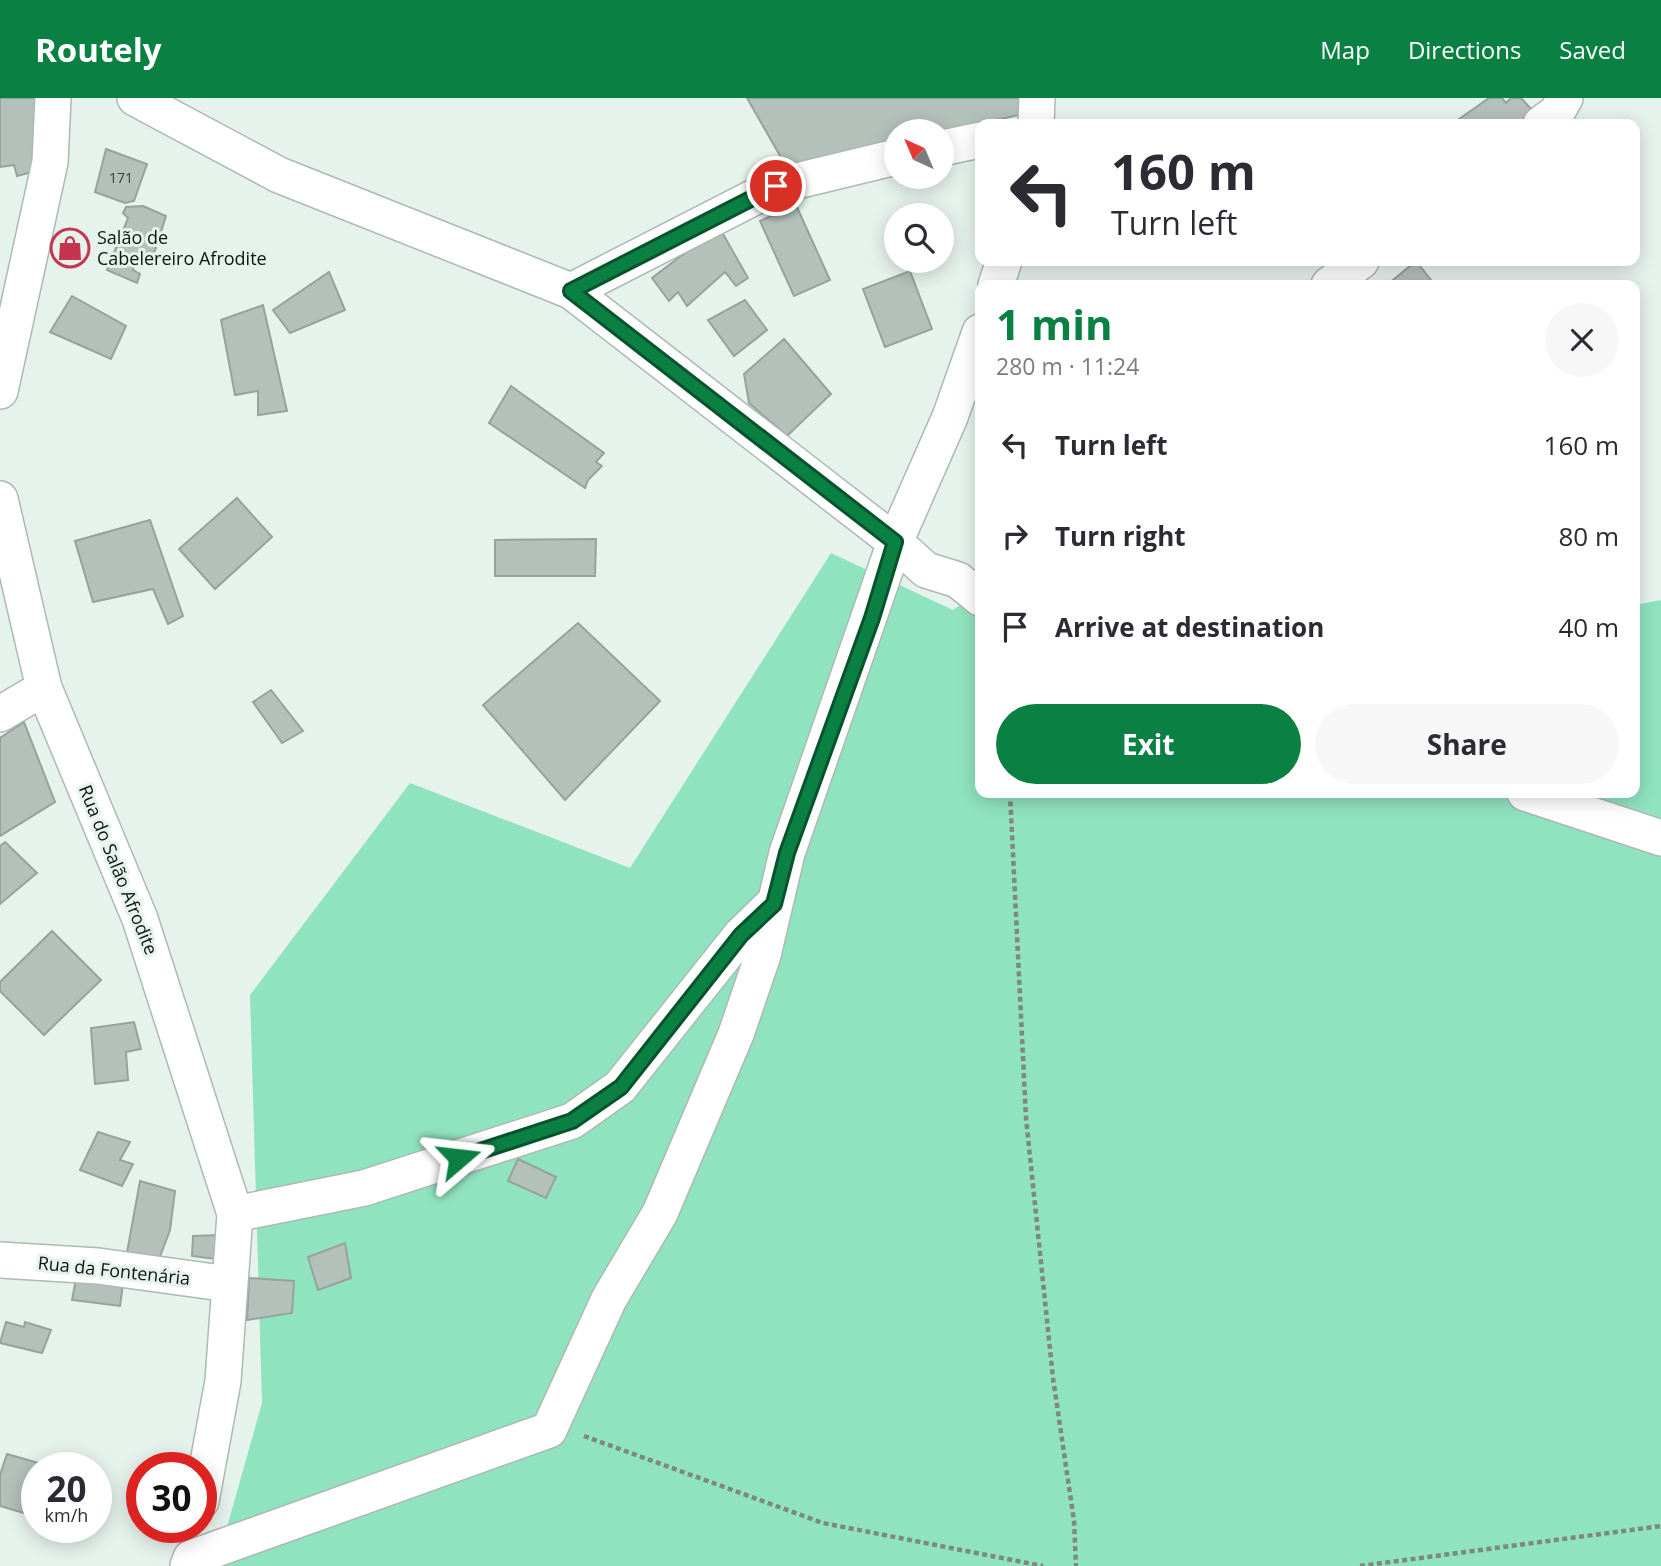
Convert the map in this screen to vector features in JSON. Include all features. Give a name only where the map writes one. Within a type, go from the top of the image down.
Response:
[{"type":"street","points":[[0,391],[50,162],[53,98]]},
{"type":"street","points":[[135,98],[279,174],[571,291],[895,542],[926,570],[973,582]]},
{"type":"street","points":[[1036,119],[1037,98]]},
{"type":"street","points":[[1548,119],[1557,112],[1564,98]]},
{"type":"street","points":[[954,145],[975,140]]},
{"type":"street","points":[[571,291],[776,186],[884,160]]},
{"type":"street","points":[[1336,280],[1355,266]]},
{"type":"street","points":[[192,1551],[549,1430],[609,1298],[660,1213],[703,1115],[748,1001],[787,853],[872,618],[895,542],[950,417],[975,346]]},
{"type":"street","name":"Rua do Salão Afrodite","points":[[0,499],[44,688],[140,919],[235,1214],[223,1381],[210,1452]]},
{"type":"street","points":[[0,715],[44,688]]},
{"type":"street","points":[[1540,798],[1661,838]]},
{"type":"street","points":[[235,1214],[364,1188],[572,1121],[621,1087],[741,935],[774,904]]},
{"type":"street","name":"Rua da Fontenária","points":[[0,1260],[98,1266],[229,1283]]},
{"type":"path","points":[[1010,798],[1026,1118],[1053,1378],[1074,1521],[1076,1566]]},
{"type":"path","points":[[549,1430],[562,1428],[823,1523],[1043,1566]]},
{"type":"path","points":[[1360,1566],[1661,1527]]},
{"type":"green space","points":[[831,553],[953,610],[975,595],[975,798],[1640,798],[1640,604],[1661,600],[1661,1566],[216,1566],[262,1403],[250,995],[410,783],[630,868]]},
{"type":"building","points":[[0,98],[38,98],[40,170],[17,176],[14,165],[0,167]]},
{"type":"building","points":[[747,98],[1022,98],[1024,114],[1001,119],[975,119],[975,125],[954,129],[954,119],[884,119],[884,145],[786,166]]},
{"type":"building","points":[[1489,98],[1502,98],[1506,103],[1511,98],[1521,98],[1534,112],[1524,119],[1459,119]]},
{"type":"building","points":[[106,149],[147,164],[134,201],[125,203],[95,192]]},
{"type":"building","points":[[796,205],[830,280],[794,296],[760,221]]},
{"type":"building","points":[[143,206],[166,216],[153,257],[146,253],[142,261],[136,259],[133,270],[140,274],[137,283],[107,270],[128,218],[123,213],[126,207]]},
{"type":"building","points":[[719,227],[748,278],[736,286],[725,272],[687,306],[678,292],[669,301],[652,278]]},
{"type":"building","name":"Salão de Cabelereiro Afrodite","points":[[66,230],[86,238],[72,266],[54,259]]},
{"type":"building","points":[[1410,266],[1420,266],[1431,280],[1393,280]]},
{"type":"building","points":[[329,272],[345,310],[290,333],[273,310]]},
{"type":"building","points":[[911,273],[932,329],[885,347],[863,289]]},
{"type":"building","points":[[72,296],[126,326],[111,359],[50,332]]},
{"type":"building","points":[[745,300],[767,330],[734,356],[708,320]]},
{"type":"building","points":[[263,305],[287,411],[258,415],[258,391],[235,395],[221,320]]},
{"type":"building","points":[[784,339],[831,394],[787,436],[749,403],[744,374]]},
{"type":"building","points":[[511,386],[604,453],[596,462],[602,466],[588,480],[585,488],[489,423]]},
{"type":"building","points":[[237,498],[272,537],[215,589],[179,549]]},
{"type":"building","points":[[150,520],[183,616],[168,624],[153,589],[93,602],[75,541]]},
{"type":"building","points":[[596,539],[595,576],[495,576],[495,540]]},
{"type":"building","points":[[578,623],[660,701],[565,800],[483,705]]},
{"type":"building","points":[[271,690],[303,731],[282,743],[253,702]]},
{"type":"building","points":[[24,722],[55,802],[0,836],[0,738]]},
{"type":"building","points":[[5,842],[37,873],[0,904],[0,846]]},
{"type":"building","points":[[52,931],[101,980],[44,1035],[0,991],[0,982]]},
{"type":"building","points":[[134,1022],[141,1049],[126,1052],[128,1080],[95,1084],[91,1028]]},
{"type":"building","points":[[98,1132],[130,1142],[120,1160],[133,1164],[122,1186],[80,1170]]},
{"type":"building","points":[[518,1159],[556,1177],[546,1198],[508,1181]]},
{"type":"building","points":[[140,1181],[175,1191],[170,1230],[158,1262],[126,1258]]},
{"type":"building","points":[[219,1235],[215,1259],[192,1256],[193,1236]]},
{"type":"building","points":[[345,1243],[351,1278],[318,1290],[308,1257]]},
{"type":"building","points":[[249,1278],[294,1281],[292,1313],[247,1320]]},
{"type":"building","points":[[76,1279],[123,1284],[120,1306],[72,1300]]},
{"type":"building","points":[[6,1322],[24,1327],[25,1322],[51,1330],[42,1353],[0,1343]]},
{"type":"building","points":[[7,1454],[21,1458],[21,1512],[0,1506],[0,1475]]},
{"type":"place","name":"Salão de Cabelereiro Afrodite","points":[[70,248]]},
{"type":"route","points":[[459,1158],[572,1121],[621,1087],[741,935],[774,904],[787,853],[872,618],[895,542],[571,291],[776,186]]}]
